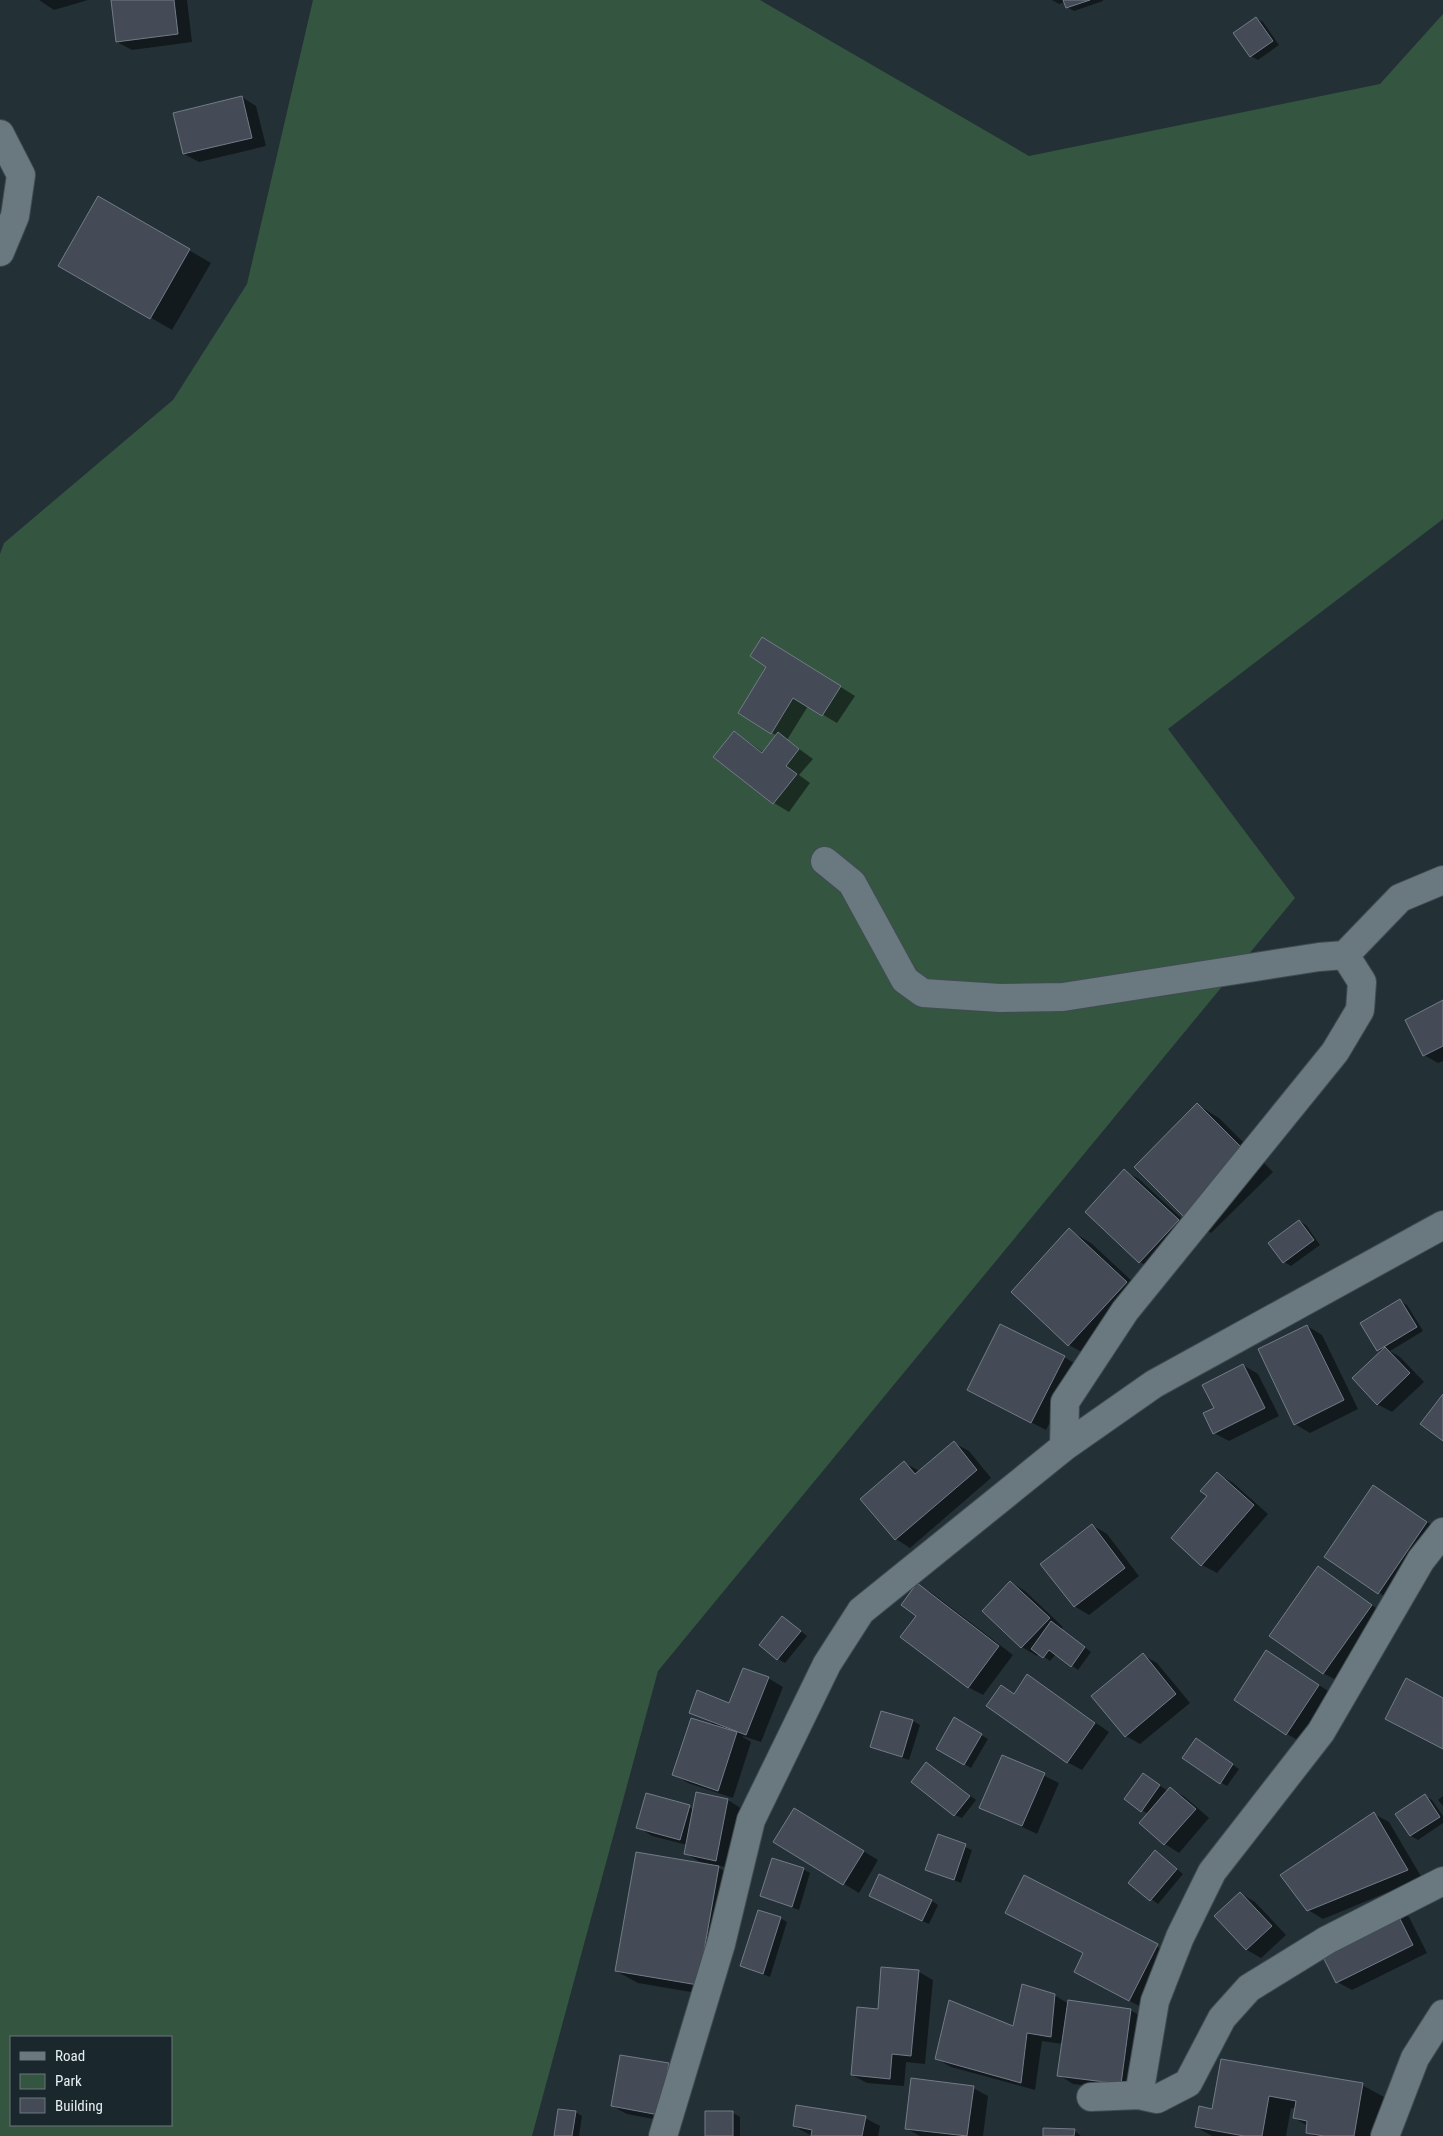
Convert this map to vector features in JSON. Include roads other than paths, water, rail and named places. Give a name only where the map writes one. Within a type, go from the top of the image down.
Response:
[{"type":"street","points":[[0,134],[21,175],[15,216],[0,252]]},
{"type":"street","points":[[824,861],[852,882],[905,980],[923,993],[1000,998],[1063,997],[1318,956],[1345,955],[1400,898],[1443,880]]},
{"type":"street","points":[[1064,1447],[1065,1402],[1124,1311],[1335,1052],[1360,1010],[1362,982],[1345,955]]},
{"type":"street","points":[[664,2136],[720,1944],[751,1820],[827,1664],[861,1611],[1064,1447],[1154,1384],[1443,1225]]},
{"type":"street","points":[[1139,2095],[1155,2001],[1180,1937],[1212,1872],[1321,1732],[1422,1560],[1443,1532]]},
{"type":"street","points":[[1091,2097],[1139,2095],[1157,2099],[1188,2083],[1222,2018],[1249,1988],[1327,1940],[1443,1881]]},
{"type":"street","points":[[1384,2136],[1415,2058],[1443,2014]]}]
